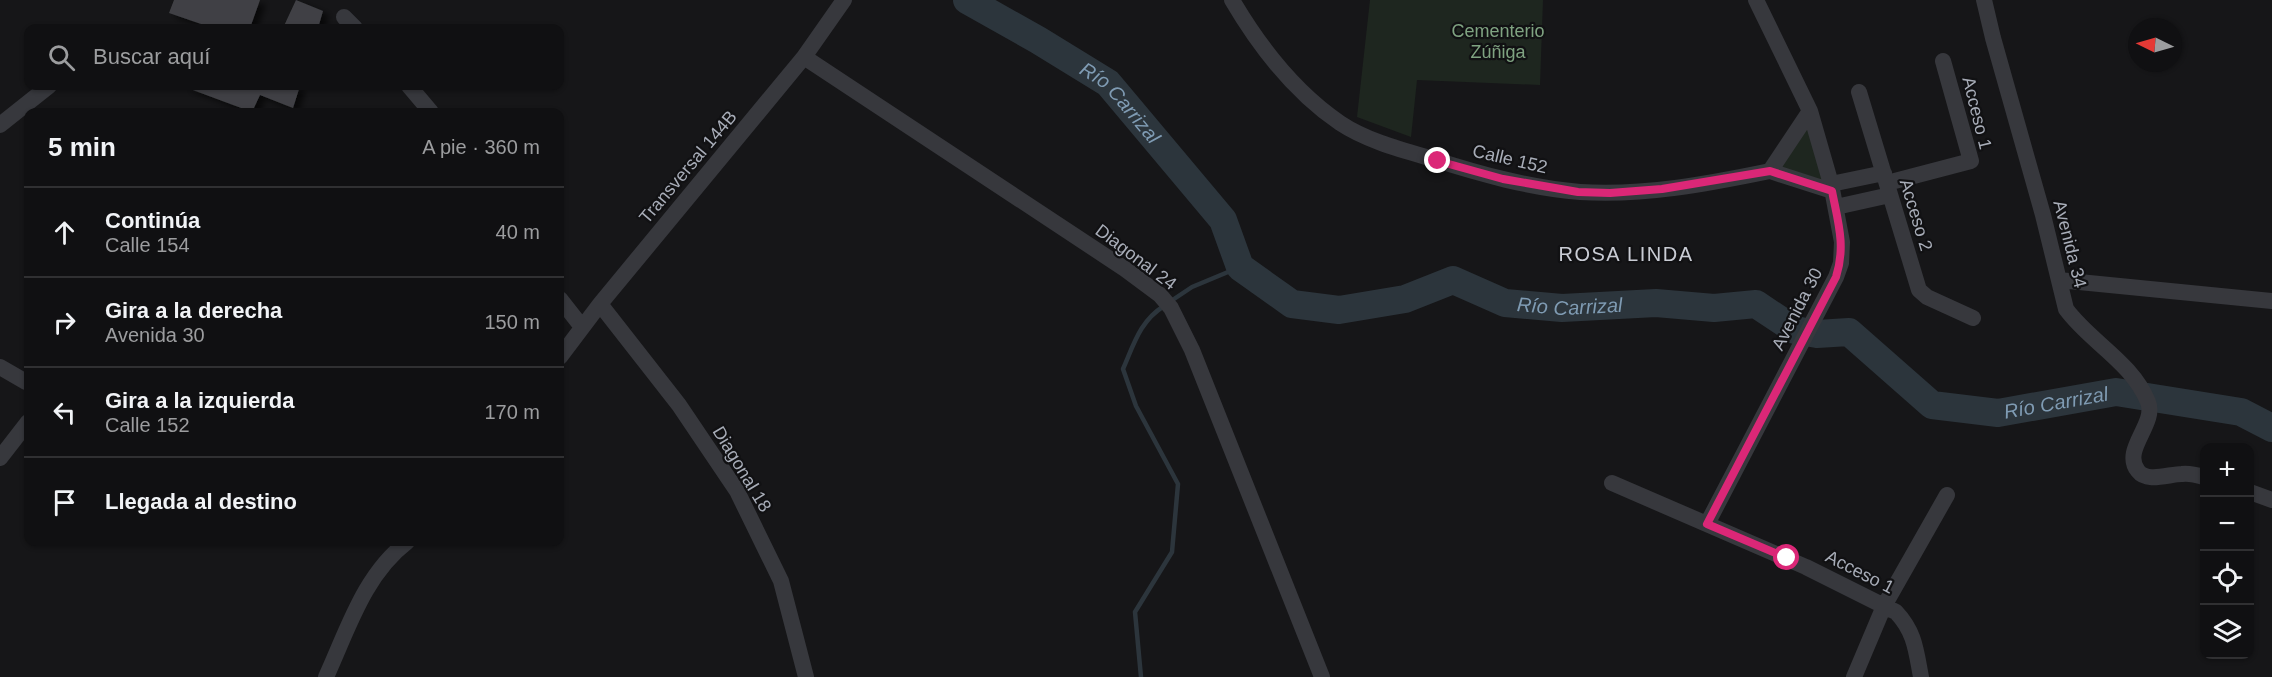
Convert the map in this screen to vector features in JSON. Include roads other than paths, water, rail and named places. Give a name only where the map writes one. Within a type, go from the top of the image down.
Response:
[{"type":"street","name":"Transversal 144B","points":[[564,352],[600,304],[804,57],[844,0]]},
{"type":"street","name":"Calle 152","points":[[1232,0],[1260,41],[1295,85],[1308,97],[1337,121],[1357,133],[1418,155],[1503,179],[1562,190],[1595,193],[1676,188],[1770,171],[1833,194]]},
{"type":"street","name":"Avenida 30","points":[[1707,524],[1836,277],[1842,253],[1833,194],[1810,111],[1756,0]]},
{"type":"street","name":"Avenida 34","points":[[1984,0],[2066,309],[2075,321],[2128,370],[2148,402],[2150,411],[2134,454],[2133,464],[2138,473],[2149,477],[2183,473],[2200,476]]},
{"type":"street","name":"Diagonal 24","points":[[804,57],[1125,269],[1160,295],[1171,308],[1192,350],[1322,677]]},
{"type":"street","name":"Acceso 1","points":[[1833,194],[1887,184],[1971,161],[1943,61]]},
{"type":"street","points":[[0,126],[44,90]]},
{"type":"street","points":[[412,90],[428,108]]},
{"type":"street","name":"Acceso 2","points":[[1859,92],[1918,290],[1927,297],[1973,318]]},
{"type":"street","points":[[1770,171],[1810,111]]},
{"type":"street","name":"Acceso 1","points":[[1833,194],[1887,184]]},
{"type":"street","points":[[2059,280],[2272,301]]},
{"type":"street","points":[[564,304],[582,327]]},
{"type":"street","name":"Diagonal 18","points":[[600,304],[679,405],[737,491],[781,580],[806,677]]},
{"type":"street","points":[[0,367],[24,381]]},
{"type":"street","points":[[0,459],[24,427]]},
{"type":"street","name":"Acceso 1","points":[[1612,483],[1806,567],[1896,612],[1907,624],[1915,644],[1921,677]]},
{"type":"street","points":[[2254,494],[2272,501]]},
{"type":"street","points":[[1854,677],[1884,606],[1947,495]]},
{"type":"street","points":[[326,677],[365,589],[402,546]]},
{"type":"waterway","name":"Río Carrizal","points":[[967,0],[1108,83],[1223,220],[1240,267],[1292,304],[1339,310],[1405,299],[1453,280],[1505,303],[1562,308],[1656,303],[1714,308],[1756,304],[1795,330],[1817,334],[1849,332],[1932,405],[1998,413],[2116,392],[2241,412],[2272,428]]},
{"type":"waterway","points":[[1171,301],[1192,287],[1240,267]]},
{"type":"waterway","points":[[1141,677],[1135,612],[1172,552],[1178,484],[1136,406],[1123,369],[1143,326],[1164,306]]},
{"type":"district","name":"ROSA LINDA","points":[[1626,254]]},
{"type":"park label","name":"Cementerio Zúñiga","points":[[1498,42]]}]
